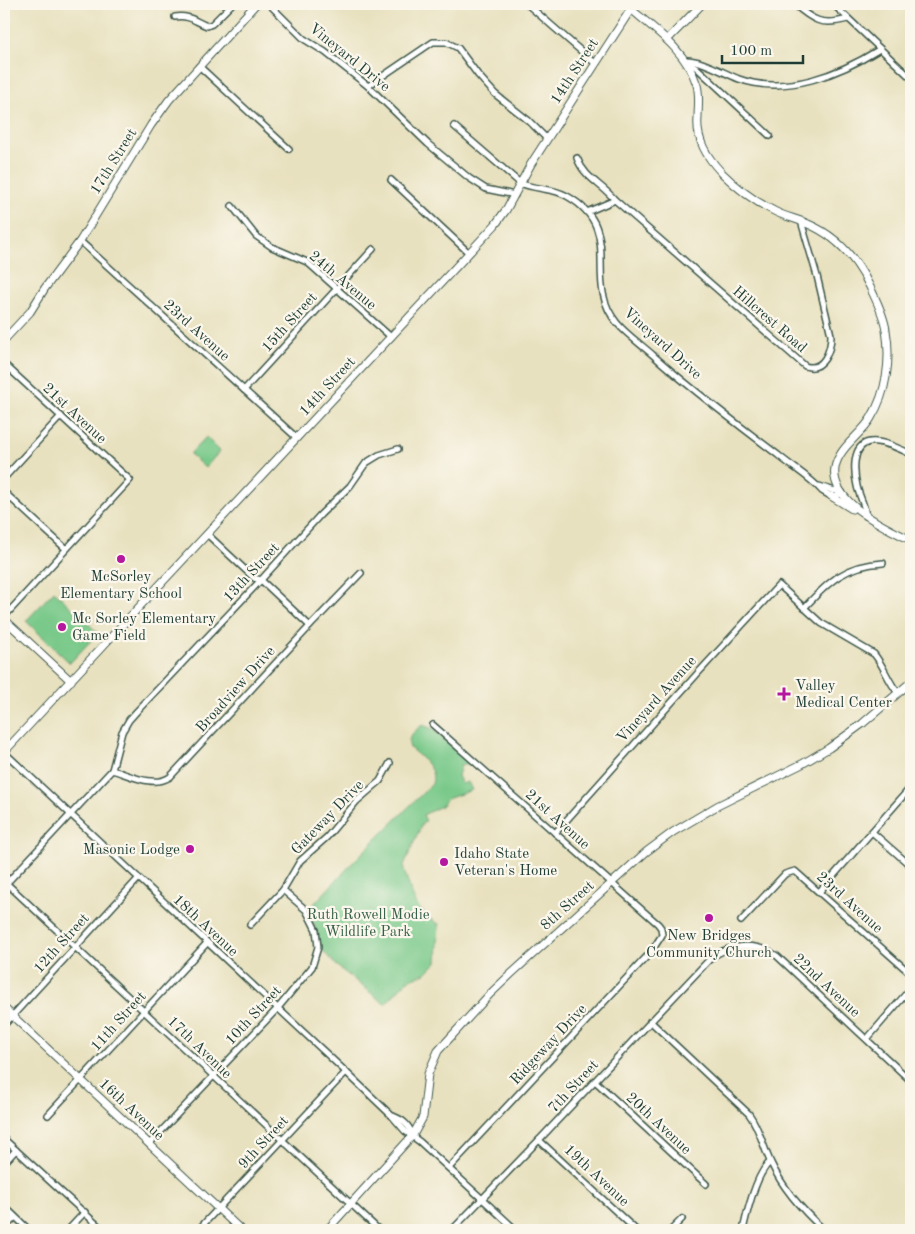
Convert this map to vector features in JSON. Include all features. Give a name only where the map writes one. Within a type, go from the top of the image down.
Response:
[{"type":"street","points":[[175,17],[190,17],[207,26],[212,24],[232,4]]},
{"type":"street","name":"17th Street","points":[[4,340],[30,312],[45,288],[80,241],[169,100],[256,4]]},
{"type":"street","name":"Vineyard Drive","points":[[269,4],[304,39],[325,52],[368,86],[428,144],[469,178],[486,189],[515,195]]},
{"type":"street","points":[[527,4],[596,64]]},
{"type":"street","points":[[667,40],[702,4]]},
{"type":"street","points":[[794,4],[806,15],[818,21],[831,23],[848,20]]},
{"type":"street","points":[[833,4],[911,78]]},
{"type":"street","points":[[628,6],[770,136]]},
{"type":"street","name":"14th Street","points":[[4,751],[469,253],[506,210],[547,139],[596,64],[628,6]]},
{"type":"street","points":[[368,86],[427,46],[437,42],[453,44],[462,52],[494,94],[547,139]]},
{"type":"street","points":[[685,60],[702,64],[740,80],[768,85],[823,77],[863,60],[880,49]]},
{"type":"street","points":[[685,60],[699,95],[698,129],[700,139],[710,160],[728,178],[756,200],[775,212],[822,230],[837,242],[855,260],[876,300],[886,330],[887,364],[883,391],[877,407],[866,425],[837,460],[835,472],[841,491],[848,501],[866,516]]},
{"type":"street","points":[[199,66],[289,149]]},
{"type":"street","points":[[454,126],[520,183]]},
{"type":"street","points":[[577,158],[584,172],[606,189],[615,200],[587,212]]},
{"type":"street","points":[[391,180],[469,253]]},
{"type":"street","name":"Vineyard Drive","points":[[520,183],[526,186],[561,192],[587,212],[600,234],[602,287],[605,302],[617,324],[676,376],[831,496]]},
{"type":"street","name":"Hillcrest Road","points":[[615,200],[805,366],[812,368],[817,367],[826,357],[831,342],[831,335],[801,221]]},
{"type":"street","name":"24th Avenue","points":[[232,206],[256,236],[272,247],[308,262],[391,337]]},
{"type":"street","name":"23rd Avenue","points":[[80,241],[297,438]]},
{"type":"street","name":"15th Street","points":[[244,390],[373,249]]},
{"type":"street","name":"21st Avenue","points":[[4,364],[130,480],[65,548]]},
{"type":"street","points":[[4,478],[61,416]]},
{"type":"street","points":[[866,516],[855,471],[855,461],[860,450],[870,442],[911,454]]},
{"type":"street","name":"13th Street","points":[[112,770],[119,739],[129,720],[321,514],[350,486],[366,463],[378,454],[398,449]]},
{"type":"street","name":"Vineyard Drive","points":[[818,486],[841,491]]},
{"type":"street","points":[[831,496],[836,497],[841,491]]},
{"type":"street","points":[[4,492],[65,548],[4,618],[71,681]]},
{"type":"street","points":[[831,496],[911,540]]},
{"type":"street","points":[[207,534],[254,578],[261,580],[310,626]]},
{"type":"street","points":[[883,563],[866,564],[844,572],[804,608],[821,623],[874,654],[880,660],[893,687],[898,693]]},
{"type":"street","name":"Broadview Drive","points":[[112,770],[152,782],[162,781],[170,777],[361,573]]},
{"type":"street","name":"Vineyard Avenue","points":[[555,833],[779,585],[804,608]]},
{"type":"street","name":"8th Street","points":[[327,1230],[413,1135],[424,1113],[430,1066],[443,1044],[511,974],[646,852],[673,832],[719,805],[825,751],[862,724],[898,693],[910,686]]},
{"type":"street","name":"21st Avenue","points":[[433,725],[658,924],[662,935]]},
{"type":"street","name":"18th Avenue","points":[[4,751],[392,1116],[409,1125],[413,1135],[516,1230]]},
{"type":"street","name":"Gateway Drive","points":[[250,924],[283,890],[300,861],[326,837],[357,801],[380,781],[390,763]]},
{"type":"street","points":[[5,883],[112,770]]},
{"type":"street","points":[[820,891],[911,787]]},
{"type":"street","points":[[872,832],[911,866]]},
{"type":"street","name":"23rd Avenue","points":[[741,921],[785,874],[793,871],[798,872],[911,974]]},
{"type":"street","name":"12th Street","points":[[4,1025],[138,879]]},
{"type":"street","name":"17th Avenue","points":[[5,883],[379,1230]]},
{"type":"street","name":"10th Street","points":[[148,1144],[278,1008],[314,963],[318,947],[316,930],[309,914],[283,890]]},
{"type":"street","name":"Ridgeway Drive","points":[[449,1168],[651,952],[662,935]]},
{"type":"street","name":"11th Street","points":[[48,1115],[207,943]]},
{"type":"street","name":"22nd Avenue","points":[[712,958],[721,952],[736,947],[758,947],[771,952],[785,962],[911,1081]]},
{"type":"street","name":"7th Street","points":[[452,1230],[712,958]]},
{"type":"street","points":[[867,1038],[911,988]]},
{"type":"street","name":"16th Avenue","points":[[4,1008],[241,1230]]},
{"type":"street","points":[[650,1021],[749,1114],[760,1134],[770,1162],[790,1195],[824,1230]]},
{"type":"street","name":"9th Street","points":[[198,1230],[346,1072]]},
{"type":"street","name":"20th Avenue","points":[[595,1081],[706,1184]]},
{"type":"street","points":[[4,1139],[103,1230]]},
{"type":"street","name":"19th Avenue","points":[[539,1140],[636,1230]]},
{"type":"street","points":[[4,1163],[16,1150]]},
{"type":"street","points":[[743,1230],[758,1181],[765,1167],[770,1162]]},
{"type":"street","points":[[4,1206],[30,1230]]},
{"type":"street","points":[[68,1230],[84,1212]]},
{"type":"street","points":[[4,1229],[15,1217]]},
{"type":"street","points":[[671,1230],[682,1219]]},
{"type":"green space","points":[[206,437],[220,451],[205,468],[190,454]]},
{"type":"green space","name":"Mc Sorley Elementary Game Field","points":[[54,591],[98,633],[70,663],[26,621]]},
{"type":"green space","name":"Ruth Rowell Modie Wildlife Park","points":[[422,725],[431,728],[470,763],[461,765],[458,776],[462,784],[468,782],[472,790],[447,799],[441,806],[423,815],[426,821],[422,824],[404,865],[404,871],[419,908],[430,919],[439,924],[437,962],[426,973],[408,980],[385,1004],[338,967],[322,950],[309,909],[361,854],[432,784],[433,778],[430,768],[410,748],[409,744],[412,735]]},
{"type":"place","name":"McSorley Elementary School","points":[[121,559]]},
{"type":"place","name":"Mc Sorley Elementary Game Field","points":[[62,627]]},
{"type":"place","name":"Valley Medical Center","points":[[784,694]]},
{"type":"place","name":"Masonic Lodge","points":[[190,849]]},
{"type":"place","name":"Idaho State Veteran's Home","points":[[444,862]]},
{"type":"place","name":"New Bridges Community Church","points":[[709,918]]}]
